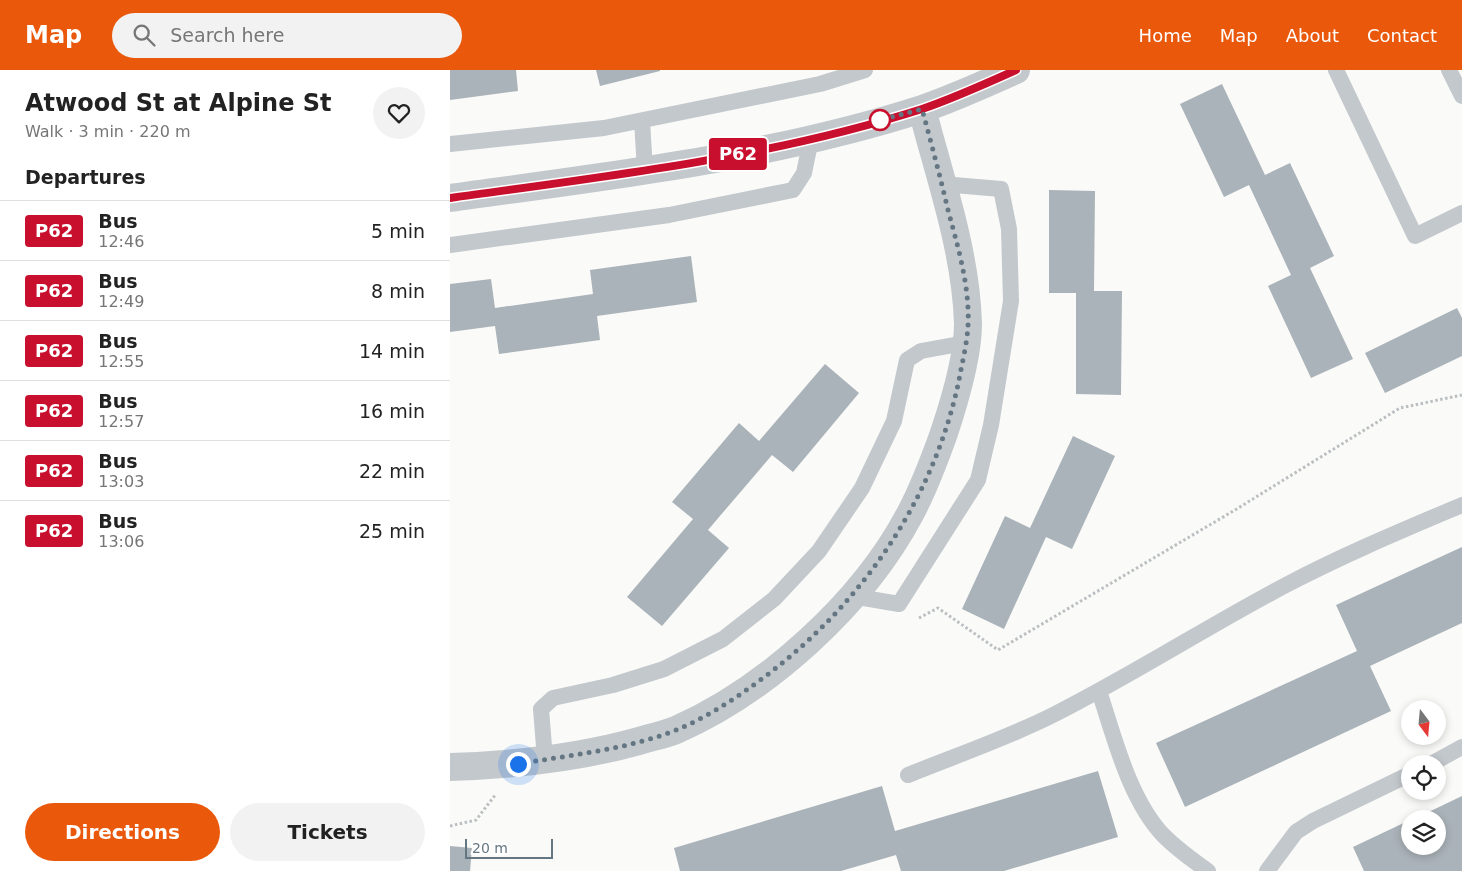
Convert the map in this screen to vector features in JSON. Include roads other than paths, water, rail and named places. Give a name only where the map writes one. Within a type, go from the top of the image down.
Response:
[{"type":"street","points":[[450,198],[645,170],[812,139],[922,109],[1016,70]]},
{"type":"street","points":[[450,767],[505,766],[613,748],[673,731],[711,714],[745,692],[802,648],[852,596],[880,559],[908,517],[928,479],[954,406],[968,326],[960,255],[922,109]]},
{"type":"lane","points":[[450,144],[604,128],[820,84],[865,70]]},
{"type":"lane","points":[[1336,70],[1415,236],[1462,213]]},
{"type":"lane","points":[[1449,70],[1462,96]]},
{"type":"lane","points":[[642,120],[645,170]]},
{"type":"lane","points":[[450,244],[669,215],[793,190],[804,174],[812,139]]},
{"type":"lane","points":[[852,596],[899,604],[978,480],[991,425],[1011,300],[1009,229],[1001,189],[942,184]]},
{"type":"lane","points":[[545,759],[541,709],[553,698],[614,685],[664,669],[723,639],[774,599],[819,551],[862,488],[894,421],[907,360],[921,351],[965,343]]},
{"type":"lane","points":[[908,775],[1053,715],[1287,584],[1375,541],[1462,505]]},
{"type":"lane","points":[[1098,691],[1124,764],[1147,813],[1163,835],[1208,871]]},
{"type":"lane","points":[[1446,756],[1462,747]]},
{"type":"lane","points":[[1267,871],[1296,832],[1313,821],[1401,778]]}]
